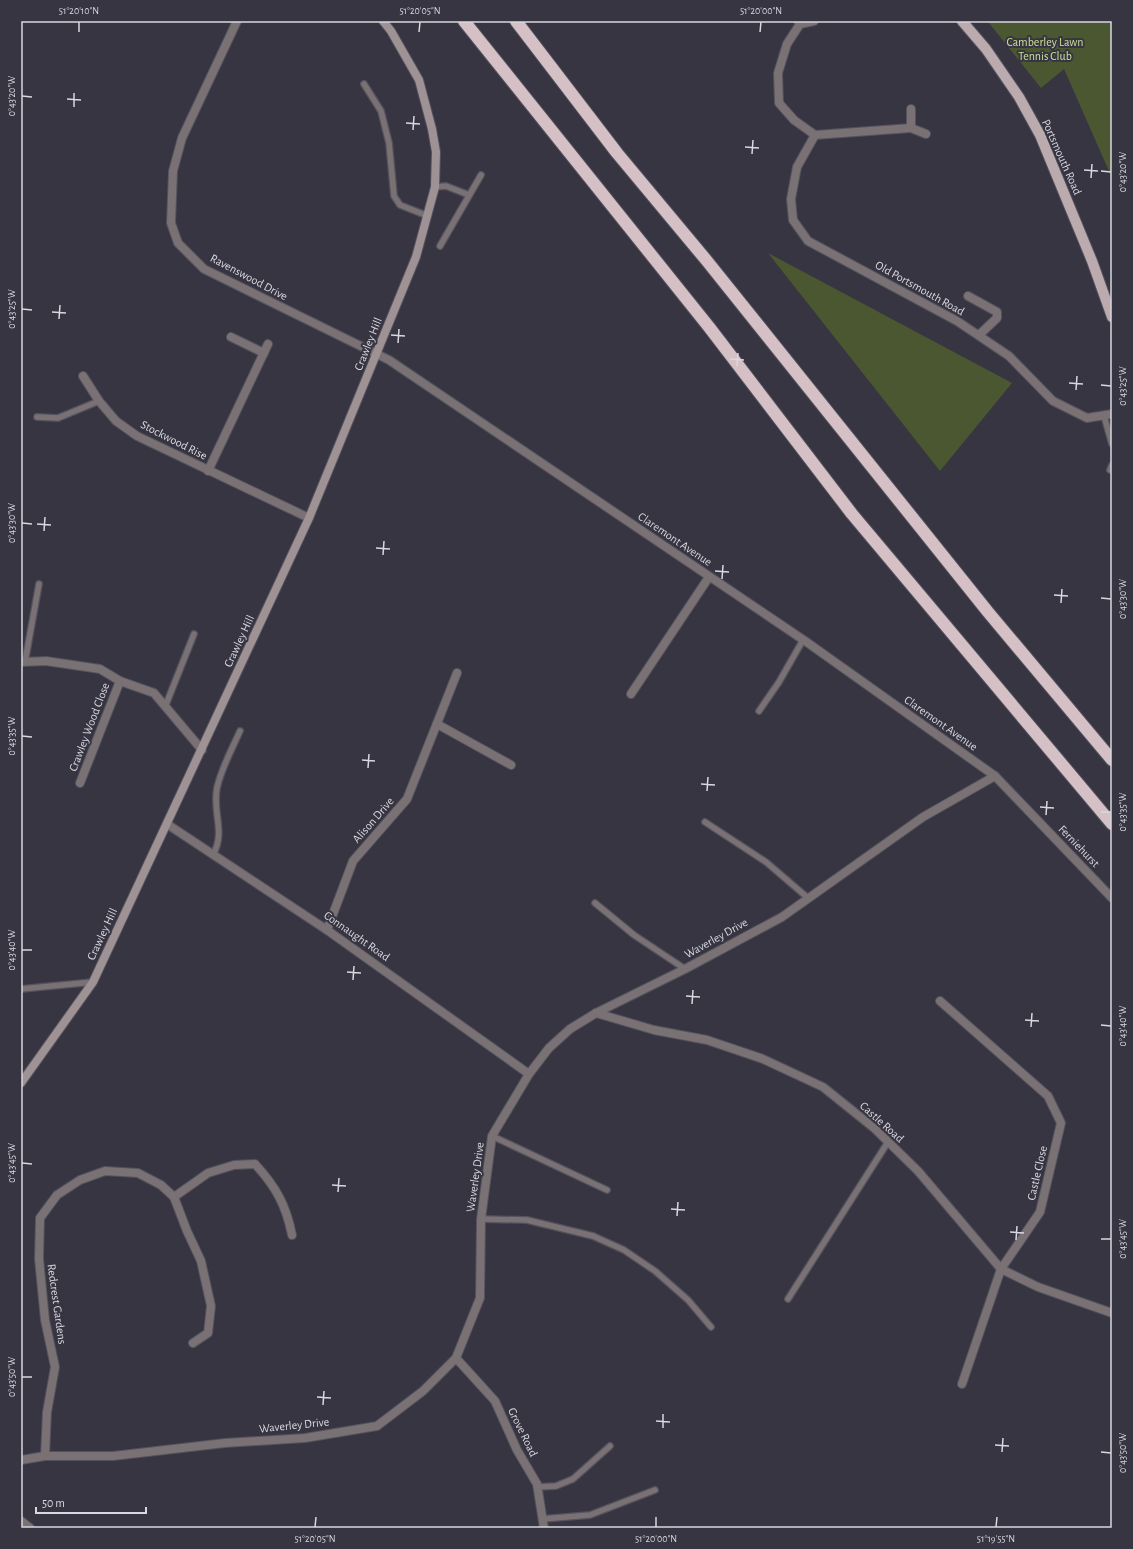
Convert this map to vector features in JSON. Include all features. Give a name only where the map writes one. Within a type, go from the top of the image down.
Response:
[{"type":"highway","points":[[464,21],[709,327],[852,514],[1112,824]]},
{"type":"highway","points":[[516,21],[617,153],[707,261],[988,612],[1112,760]]},
{"type":"main road","name":"Portsmouth Road","points":[[962,21],[986,49],[1019,97],[1040,135],[1092,261],[1112,316]]},
{"type":"street","name":"Ravenswood Drive","points":[[237,21],[182,138],[173,171],[171,223],[178,243],[204,269],[376,354]]},
{"type":"street","name":"Crawley Hill","points":[[21,1083],[93,982],[310,518],[416,257],[435,187],[436,152],[432,129],[419,80],[391,31],[383,21]]},
{"type":"street","points":[[814,21],[799,22],[787,44],[778,73],[779,103],[794,120],[815,135],[911,128],[926,134]]},
{"type":"street","points":[[911,109],[911,128]]},
{"type":"street","name":"Old Portsmouth Road","points":[[815,135],[797,167],[791,199],[793,220],[808,241],[957,321],[979,335],[1009,356],[1053,401],[1087,418],[1108,415]]},
{"type":"street","points":[[968,296],[997,312],[997,318],[979,335]]},
{"type":"street","points":[[231,337],[264,353]]},
{"type":"street","name":"Stockwood Rise","points":[[208,471],[268,344]]},
{"type":"street","name":"Claremont Avenue","points":[[376,354],[396,364],[803,640],[995,776]]},
{"type":"street","name":"Stockwood Rise","points":[[83,376],[99,401],[116,420],[137,436],[208,471],[310,518]]},
{"type":"street","points":[[631,694],[709,577]]},
{"type":"street","name":"Crawley Wood Close","points":[[23,662],[46,661],[100,669],[120,680],[154,694],[202,750]]},
{"type":"street","name":"Alison Drive","points":[[327,930],[353,861],[407,799],[457,673]]},
{"type":"street","name":"Crawley Wood Close","points":[[80,783],[120,680]]},
{"type":"street","points":[[437,724],[511,765]]},
{"type":"street","name":"Ferniehurst","points":[[995,776],[1112,898]]},
{"type":"street","name":"Waverley Drive","points":[[21,1460],[45,1456],[113,1456],[225,1443],[305,1438],[377,1426],[423,1391],[456,1358],[480,1298],[481,1219],[492,1136],[529,1074],[549,1048],[570,1029],[596,1013],[685,969],[782,917],[923,818],[995,776]]},
{"type":"street","name":"Connaught Road","points":[[167,824],[327,930],[529,1074]]},
{"type":"street","name":"Castle Close","points":[[940,1001],[1048,1096],[1062,1123],[1040,1212],[1001,1269],[962,1384]]},
{"type":"street","name":"Castle Road","points":[[596,1013],[654,1030],[707,1040],[763,1059],[823,1087],[874,1128],[926,1180],[1001,1269],[1038,1287],[1112,1313]]},
{"type":"street","points":[[174,1197],[208,1172],[234,1165],[255,1164],[271,1182],[280,1198],[292,1235]]},
{"type":"street","name":"Redcrest Gardens","points":[[45,1456],[47,1412],[55,1367],[44,1312],[39,1259],[40,1218],[57,1195],[80,1180],[105,1171],[138,1173],[161,1185],[174,1197],[187,1232],[201,1261],[211,1306],[208,1333],[193,1343]]},
{"type":"street","name":"Grove Road","points":[[456,1358],[494,1401],[517,1450],[537,1487],[544,1528]]},
{"type":"street","points":[[21,1521],[30,1528]]},
{"type":"lane","points":[[364,84],[381,111],[388,136],[394,196],[400,205],[428,216]]},
{"type":"lane","points":[[440,246],[481,175]]},
{"type":"lane","points":[[435,187],[446,186],[469,195]]},
{"type":"lane","points":[[37,417],[58,418],[99,401]]},
{"type":"lane","points":[[1108,415],[1112,444]]},
{"type":"lane","points":[[23,662],[39,584]]},
{"type":"lane","points":[[166,707],[194,634]]},
{"type":"lane","points":[[759,711],[803,640]]},
{"type":"lane","points":[[213,855],[219,843],[220,836],[216,810],[217,790],[240,731]]},
{"type":"lane","points":[[705,822],[766,862],[808,898]]},
{"type":"lane","points":[[595,903],[634,935],[685,969]]},
{"type":"lane","points":[[21,989],[93,982]]},
{"type":"lane","points":[[492,1136],[607,1190]]},
{"type":"lane","points":[[788,1299],[888,1142]]},
{"type":"lane","points":[[481,1219],[527,1220],[593,1236],[624,1250],[655,1271],[688,1300],[711,1327]]},
{"type":"lane","points":[[537,1487],[556,1486],[573,1479],[610,1446]]},
{"type":"lane","points":[[542,1519],[590,1515],[655,1490]]},
{"type":"green space","name":"Camberley Lawn Tennis Club","points":[[992,21],[1112,21],[1112,178],[1064,69],[1041,88],[989,23]]},
{"type":"green space","points":[[768,253],[1012,383],[940,471]]}]
